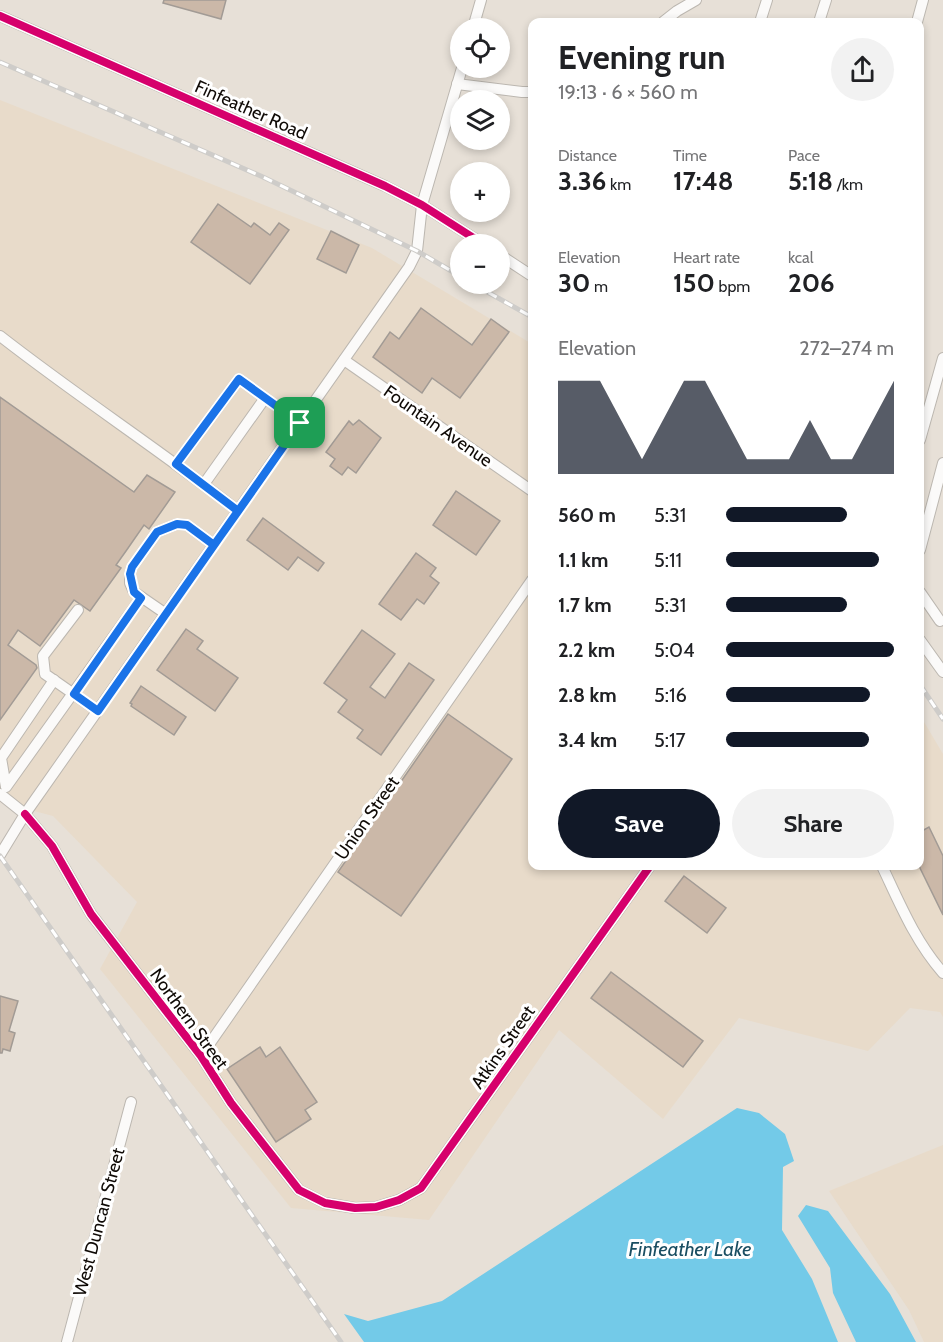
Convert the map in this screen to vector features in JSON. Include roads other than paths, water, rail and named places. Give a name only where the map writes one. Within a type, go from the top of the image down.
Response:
[{"type":"street","points":[[476,18],[481,0]]},
{"type":"street","points":[[668,18],[696,0]]},
{"type":"street","points":[[761,18],[767,0]]},
{"type":"street","points":[[820,18],[826,0]]},
{"type":"street","points":[[918,18],[923,0]]},
{"type":"street","name":"Finfeather Road","points":[[0,16],[385,186],[422,205],[467,234]]},
{"type":"street","points":[[0,855],[25,814],[409,267],[417,251],[422,205],[459,78]]},
{"type":"street","points":[[457,84],[528,92]]},
{"type":"street","points":[[510,260],[528,270]]},
{"type":"street","points":[[0,336],[52,377],[204,484],[238,511]]},
{"type":"street","points":[[924,426],[943,358]]},
{"type":"street","name":"Fountain Avenue","points":[[344,360],[528,488]]},
{"type":"street","points":[[176,464],[239,379],[300,423]]},
{"type":"street","points":[[204,484],[265,398]]},
{"type":"street","points":[[924,538],[939,492],[943,463]]},
{"type":"street","points":[[166,614],[134,592],[130,574],[132,567],[157,532],[177,524],[187,525],[214,545]]},
{"type":"street","name":"Union Street","points":[[201,1056],[528,586]]},
{"type":"street","points":[[2,792],[141,598]]},
{"type":"street","points":[[924,598],[940,621],[943,610]]},
{"type":"street","points":[[78,610],[43,657],[45,674],[98,711]]},
{"type":"street","points":[[924,646],[943,672]]},
{"type":"street","points":[[2,792],[1,758],[54,680]]},
{"type":"street","name":"Northern Street","points":[[2,792],[25,814],[52,846],[91,914],[201,1056],[231,1103],[299,1190],[325,1203],[355,1208]]},
{"type":"street","name":"Atkins Street","points":[[355,1208],[376,1208],[421,1188],[647,870]]},
{"type":"street","points":[[884,870],[912,932],[924,951],[943,973]]},
{"type":"street","name":"West Duncan Street","points":[[67,1342],[131,1102]]},
{"type":"water","name":"Finfeather Lake","points":[[737,1108],[759,1113],[785,1134],[794,1161],[783,1167],[782,1230],[812,1279],[838,1342],[364,1342],[344,1314],[368,1321],[442,1301]]},
{"type":"water","name":"Finfeather Lake","points":[[806,1205],[828,1211],[890,1294],[916,1342],[856,1342],[833,1293],[830,1268],[798,1216]]},
{"type":"railway","points":[[0,62],[263,177],[417,251],[450,270]]},
{"type":"railway","points":[[491,294],[528,315]]},
{"type":"railway","points":[[924,691],[943,719]]},
{"type":"railway","points":[[0,856],[341,1342]]}]
